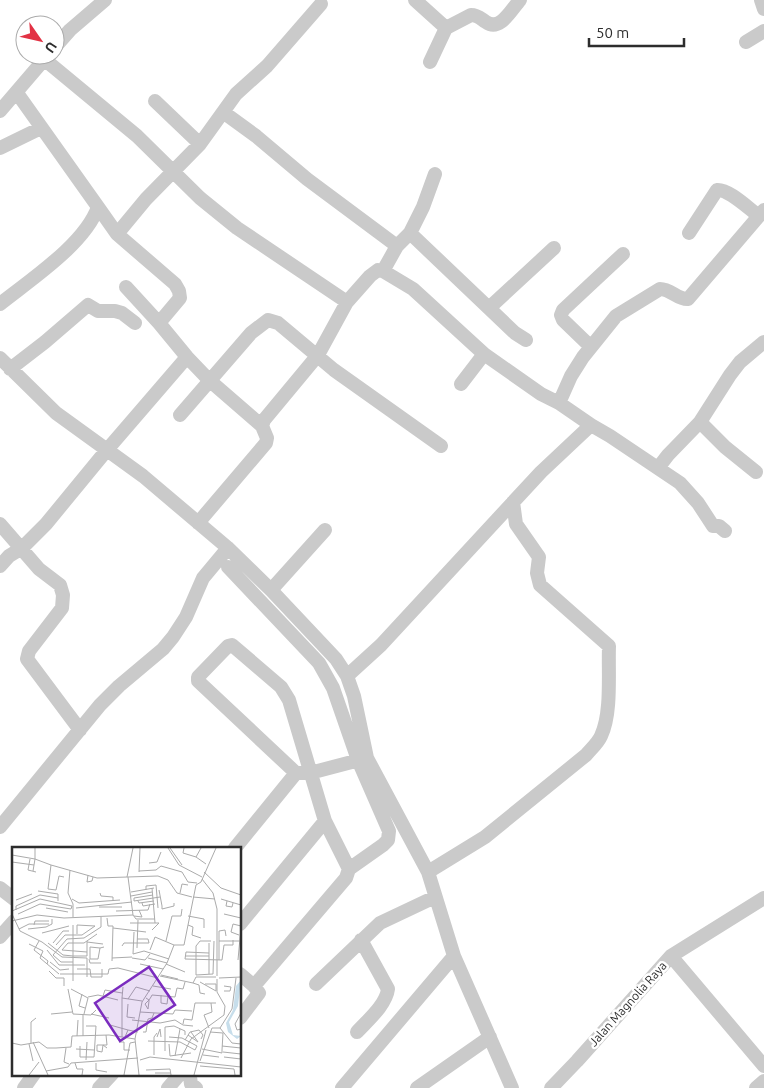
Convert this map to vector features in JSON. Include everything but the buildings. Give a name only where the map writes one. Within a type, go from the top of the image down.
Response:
[{"type":"street","points":[[65,36],[105,0]]},
{"type":"street","points":[[415,0],[446,28]]},
{"type":"street","points":[[430,62],[446,28],[472,15],[476,15],[491,26],[496,25],[501,23],[520,0]]},
{"type":"street","points":[[761,0],[764,9]]},
{"type":"street","points":[[117,234],[146,200],[200,144],[236,94],[267,66],[321,4]]},
{"type":"street","points":[[746,42],[764,31]]},
{"type":"street","points":[[0,112],[39,65]]},
{"type":"street","points":[[55,65],[138,136],[200,198],[237,228],[347,302]]},
{"type":"street","points":[[16,93],[117,234],[175,284],[180,291],[180,298],[159,323]]},
{"type":"street","points":[[155,100],[200,144]]},
{"type":"street","points":[[224,112],[307,179],[397,246]]},
{"type":"street","points":[[0,148],[41,128]]},
{"type":"street","points":[[383,271],[397,246],[410,233],[423,207],[435,174]]},
{"type":"street","points":[[558,403],[571,376],[616,316],[660,289],[668,290],[682,299],[688,299],[761,213],[728,193],[717,190],[689,234]]},
{"type":"street","points":[[0,304],[48,266],[83,233],[96,215],[98,207]]},
{"type":"street","points":[[410,233],[515,333],[526,340]]},
{"type":"street","points":[[489,308],[554,248]]},
{"type":"street","points":[[591,347],[562,320],[561,315],[563,310],[623,254]]},
{"type":"street","points":[[262,426],[268,414],[318,355],[347,302],[370,276],[376,271],[383,271],[413,289],[484,354],[541,394],[610,436],[680,483],[698,503],[713,526],[719,526],[725,531]]},
{"type":"street","points":[[126,287],[209,380],[262,426],[267,438],[266,443],[198,523]]},
{"type":"street","points":[[10,369],[88,305],[98,311],[122,313],[135,323]]},
{"type":"street","points":[[180,415],[251,334],[268,320],[278,323],[334,370],[441,446]]},
{"type":"street","points":[[658,468],[668,454],[700,422],[730,374],[740,362],[764,342]]},
{"type":"street","points":[[461,384],[484,354]]},
{"type":"street","points":[[0,566],[9,556],[22,548],[46,524],[187,357]]},
{"type":"street","points":[[0,358],[56,414],[143,476],[228,548],[323,644],[347,676],[354,696],[362,759],[428,872],[454,956],[512,1088]]},
{"type":"street","points":[[700,422],[725,447],[756,472]]},
{"type":"street","points":[[347,676],[381,645],[541,472],[591,425]]},
{"type":"street","points":[[428,872],[485,837],[586,755],[600,739],[604,728],[609,646],[540,585],[537,573],[539,557],[516,524],[513,502]]},
{"type":"street","points":[[0,524],[39,569],[60,585],[63,595],[62,608],[29,651],[27,659],[80,730]]},
{"type":"street","points":[[271,590],[325,530]]},
{"type":"street","points":[[0,827],[100,704],[163,649],[173,637],[186,617],[202,578],[228,548]]},
{"type":"street","points":[[228,567],[319,663],[333,688],[362,759],[389,832],[388,840],[348,869]]},
{"type":"street","points":[[254,986],[346,878],[348,869],[303,773],[289,700],[281,687],[234,646],[228,646],[198,677],[198,681],[303,773]]},
{"type":"street","points":[[236,847],[303,773],[362,759]]},
{"type":"street","points":[[241,923],[325,821]]},
{"type":"street","points":[[0,888],[12,897]]},
{"type":"street","points":[[316,984],[380,922],[435,897]]},
{"type":"street","name":"Jalan Magnolia Raya","points":[[551,1088],[671,956],[764,898]]},
{"type":"street","points":[[0,937],[12,923]]},
{"type":"street","points":[[357,1032],[387,996],[388,988],[360,940]]},
{"type":"street","points":[[342,1088],[454,956]]},
{"type":"street","points":[[671,956],[764,1066]]},
{"type":"street","points":[[241,975],[259,993],[241,1017]]},
{"type":"street","points":[[417,1088],[490,1036]]},
{"type":"street","points":[[24,1088],[33,1076]]},
{"type":"street","points":[[99,1088],[110,1076]]},
{"type":"street","points":[[168,1088],[189,1078]]},
{"type":"street","points":[[756,1088],[764,1081]]}]
